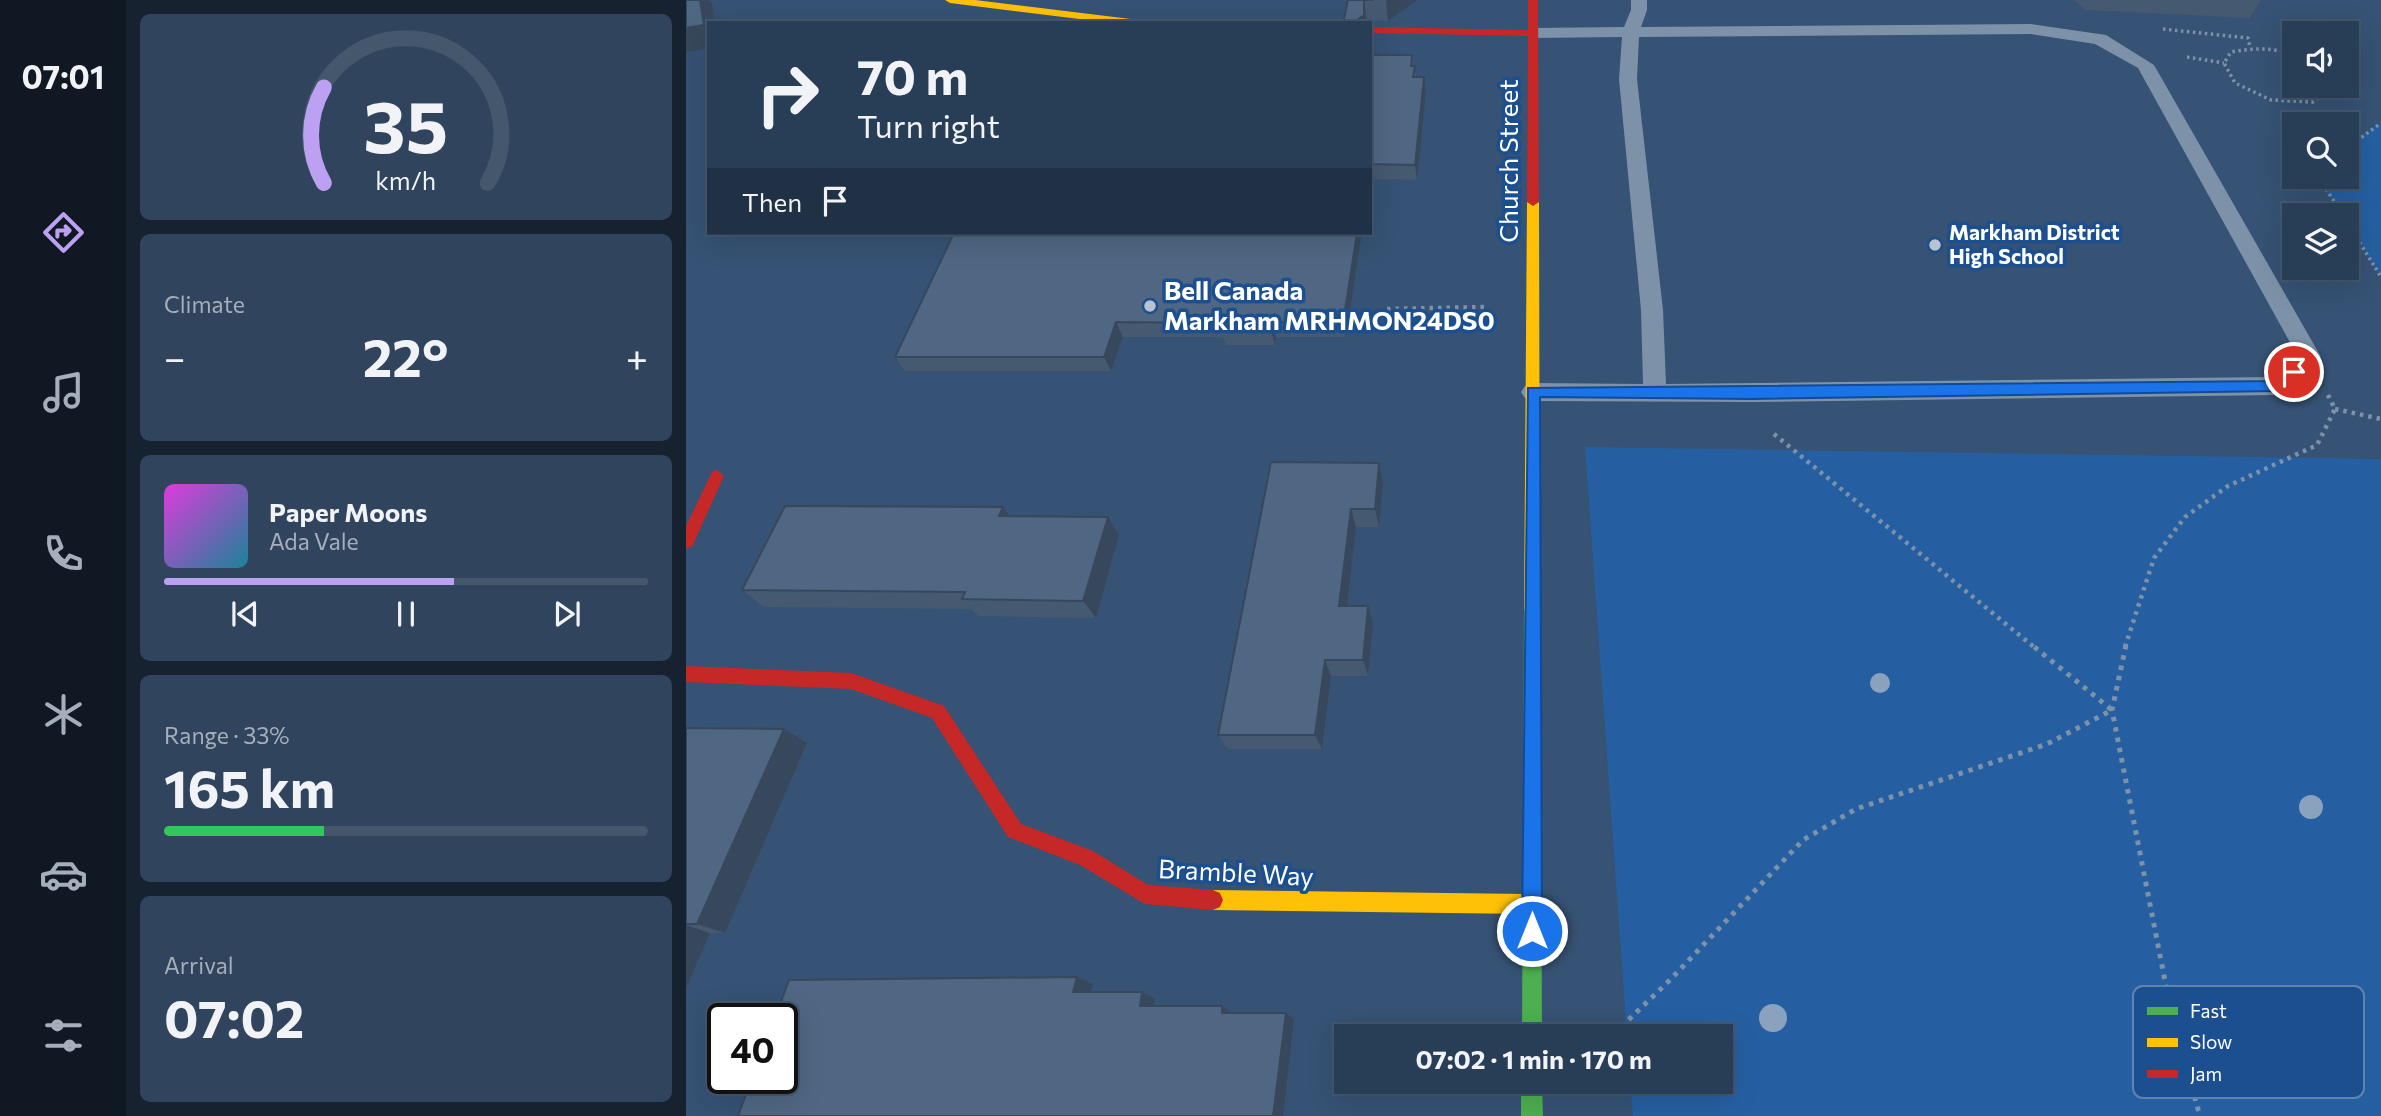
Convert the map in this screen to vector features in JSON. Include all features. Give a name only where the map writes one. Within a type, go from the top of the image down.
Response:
[{"type":"street","points":[[950,0],[1123,21]]},
{"type":"street","name":"Church Street","points":[[1532,1024],[1533,0]]},
{"type":"street","points":[[1372,30],[1534,33]]},
{"type":"street","points":[[686,542],[717,476]]},
{"type":"street","name":"Bramble Way","points":[[686,674],[851,681],[937,712],[989,787],[1015,831],[1086,858],[1145,894],[1231,902],[1532,904]]},
{"type":"street","points":[[1532,1094],[1532,1116]]},
{"type":"lane","points":[[1639,0],[1639,10],[1631,32],[1628,79],[1652,310],[1655,391]]},
{"type":"lane","points":[[1533,392],[1752,393],[2277,386],[2310,357],[2146,65],[2100,39],[2031,29],[1534,33]]},
{"type":"path","points":[[2163,29],[2248,38],[2250,47]]},
{"type":"path","points":[[2224,63],[2231,52],[2250,47],[2282,50]]},
{"type":"path","points":[[2179,55],[2224,63]]},
{"type":"path","points":[[2224,63],[2235,83],[2271,100],[2312,102],[2318,98]]},
{"type":"path","points":[[2359,139],[2381,123]]},
{"type":"path","points":[[2359,241],[2381,276]]},
{"type":"path","points":[[1387,309],[1533,305]]},
{"type":"path","points":[[2310,357],[2335,409]]},
{"type":"path","points":[[1752,393],[1754,415],[1774,434],[2112,710]]},
{"type":"path","points":[[2335,409],[2381,419]]},
{"type":"path","points":[[2166,986],[2112,710],[2129,629],[2154,558],[2185,517],[2228,486],[2317,445],[2335,409]]},
{"type":"path","points":[[1624,1024],[1670,981],[1803,840],[1856,809],[2047,744],[2112,710]]},
{"type":"path","points":[[2195,1098],[2200,1116]]},
{"type":"shaded area","points":[[2381,123],[2381,277],[2359,241],[2359,203],[2334,203],[2324,189],[2359,189],[2359,137]]},
{"type":"shaded area","points":[[1585,447],[2381,459],[2381,1116],[1633,1116],[1631,1094],[1733,1094],[1733,1024],[1626,1024]]},
{"type":"building","points":[[686,0],[700,0],[704,25],[686,28]]},
{"type":"building","points":[[1348,0],[1364,0],[1364,15],[1356,21],[1343,21]]},
{"type":"building","points":[[1372,55],[1412,55],[1411,66],[1415,66],[1413,77],[1424,77],[1415,165],[1372,164]]},
{"type":"building","name":"Bell Canada Markham MRHMON24DS0","points":[[953,235],[1357,235],[1343,323],[1272,322],[1271,331],[1221,331],[1223,323],[1116,322],[1104,357],[895,357]]},
{"type":"building","points":[[1271,462],[1379,463],[1375,509],[1351,509],[1339,606],[1368,606],[1363,660],[1325,660],[1315,735],[1218,735]]},
{"type":"building","points":[[785,506],[1003,507],[999,516],[1108,517],[1083,601],[962,599],[965,592],[742,590]]},
{"type":"building","points":[[686,728],[784,729],[697,924],[686,924]]},
{"type":"building","points":[[1077,977],[1073,992],[1142,992],[1140,1006],[1222,1006],[1222,1013],[1286,1013],[1273,1116],[738,1116],[746,1094],[798,1094],[798,1003],[781,1003],[789,980]]},
{"type":"traffic: fast","points":[[1532,609],[1532,1024]]},
{"type":"traffic: fast","points":[[1532,1094],[1532,1116]]},
{"type":"traffic: slow","points":[[950,0],[1123,21]]},
{"type":"traffic: slow","points":[[1532,609],[1533,202]]},
{"type":"traffic: slow","points":[[1213,900],[1532,904]]},
{"type":"traffic: jam","points":[[1533,0],[1533,202]]},
{"type":"traffic: jam","points":[[1372,30],[1533,33]]},
{"type":"traffic: jam","points":[[686,542],[717,476]]},
{"type":"traffic: jam","points":[[686,674],[851,681],[938,712],[1015,831],[1086,858],[1145,894],[1213,900]]},
{"type":"place","name":"Markham District High School","points":[[1935,245]]},
{"type":"place","name":"Bell Canada Markham MRHMON24DS0","points":[[1150,306]]},
{"type":"route","points":[[1532,931],[1533,392],[1752,393],[2277,386],[2294,372]]}]
